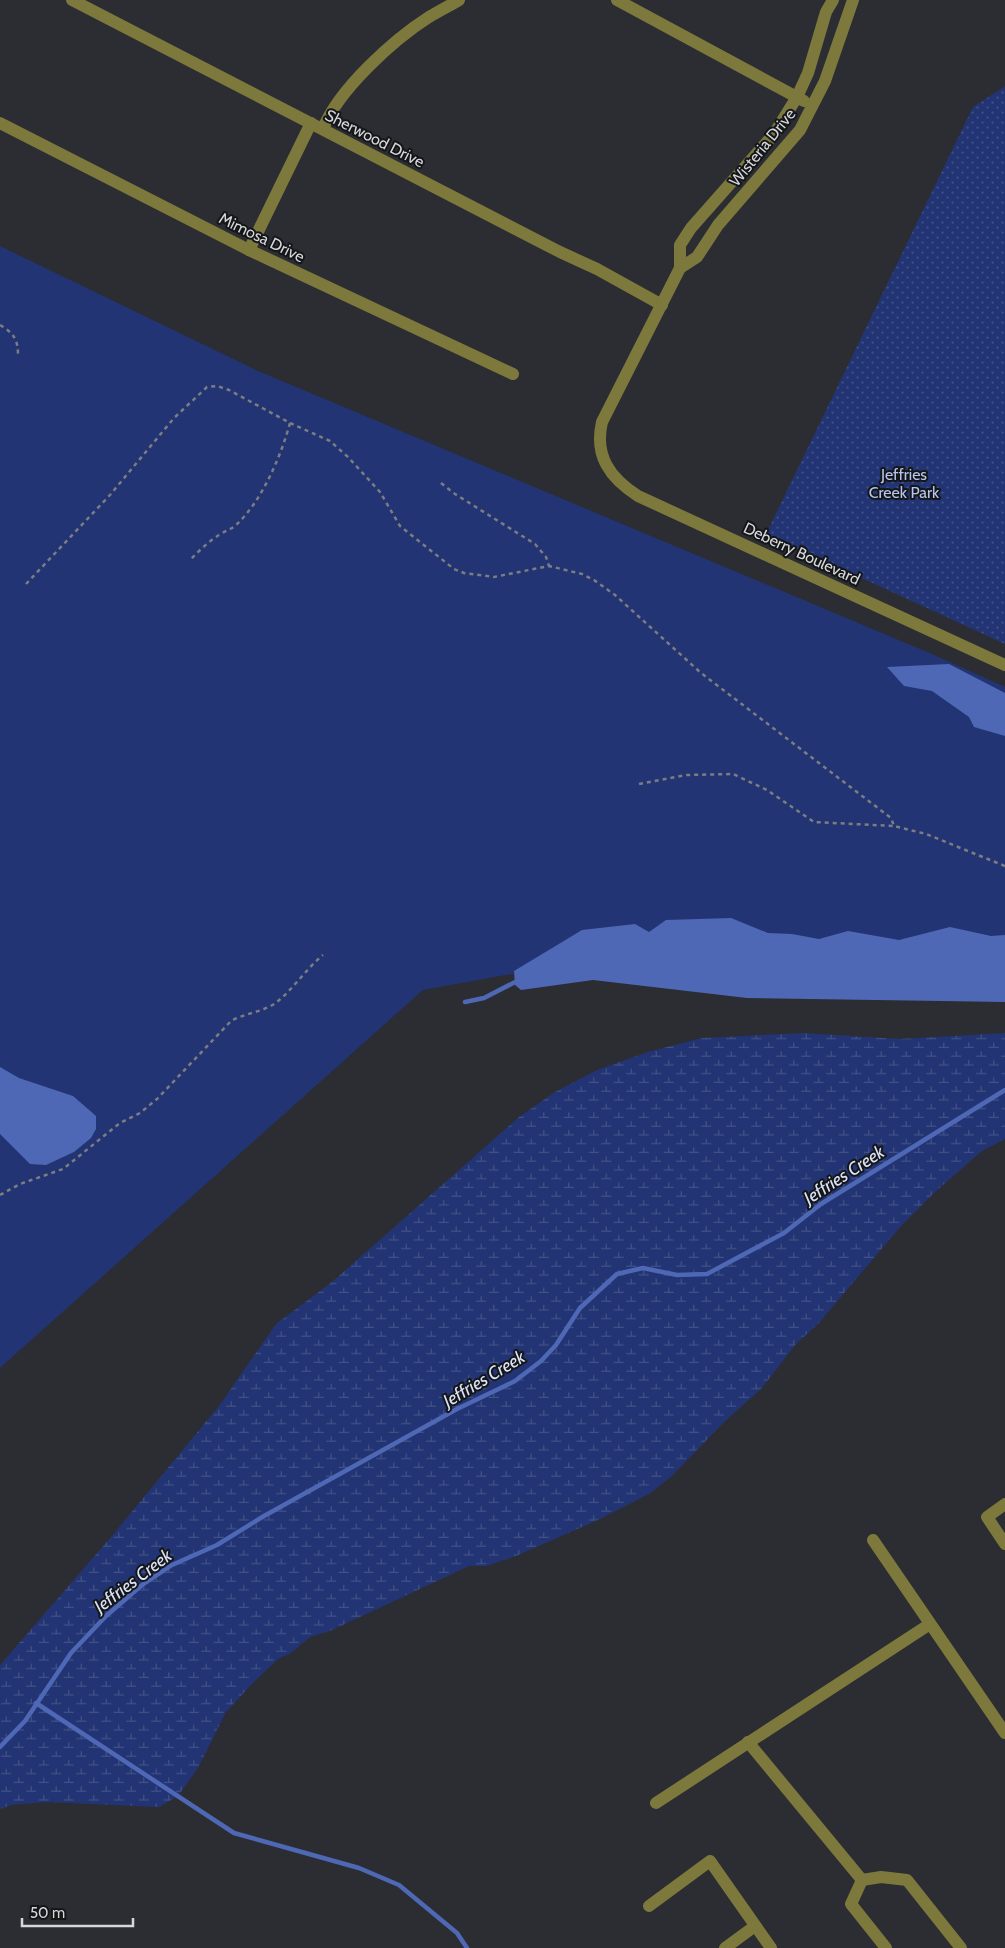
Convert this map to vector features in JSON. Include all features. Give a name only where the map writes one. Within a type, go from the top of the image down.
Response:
[{"type":"street","name":"Sherwood Drive","points":[[72,0],[560,252],[597,269],[662,305]]},
{"type":"street","points":[[323,129],[335,104],[364,73],[414,28],[459,0]]},
{"type":"street","points":[[617,0],[814,106]]},
{"type":"street","name":"Wisteria Drive","points":[[601,453],[599,433],[602,422],[680,268],[680,245],[691,228],[774,134],[797,96],[808,73],[826,12],[833,0]]},
{"type":"street","name":"Wisteria Drive","points":[[680,268],[697,257],[718,225],[785,150],[814,106],[854,0]]},
{"type":"street","name":"Mimosa Drive","points":[[0,123],[250,250],[513,374]]},
{"type":"street","points":[[250,250],[311,123]]},
{"type":"street","name":"Deberry Boulevard","points":[[601,453],[610,472],[624,487],[638,496],[1005,665]]},
{"type":"street","points":[[1005,1504],[987,1517],[1005,1544]]},
{"type":"street","points":[[873,1540],[1005,1733]]},
{"type":"street","points":[[656,1803],[930,1624]]},
{"type":"street","points":[[748,1742],[862,1880]]},
{"type":"street","points":[[649,1906],[710,1861],[771,1948]]},
{"type":"street","points":[[862,1880],[881,1877],[907,1880],[961,1948]]},
{"type":"street","points":[[862,1880],[851,1904],[886,1948]]},
{"type":"street","points":[[725,1948],[755,1926]]},
{"type":"path","points":[[0,325],[10,330],[18,340],[18,355]]},
{"type":"path","points":[[26,584],[110,495],[174,418],[207,388],[217,386],[229,390],[330,442],[348,457],[380,492],[400,526],[454,569],[470,574],[494,577],[549,566],[582,574],[608,590],[702,673],[891,818],[894,826]]},
{"type":"path","points":[[190,560],[218,535],[236,526],[272,472],[283,447],[290,423]]},
{"type":"path","points":[[441,483],[455,494],[535,544],[546,557],[549,566]]},
{"type":"path","points":[[639,784],[686,775],[733,774],[767,790],[814,822],[894,826],[926,834],[1005,866]]},
{"type":"path","points":[[0,1195],[20,1184],[63,1169],[120,1123],[140,1113],[157,1100],[231,1021],[246,1013],[261,1010],[276,1002],[323,954]]},
{"type":"green space","name":"Jeffries Creek Park","points":[[1005,86],[1005,644],[766,534],[973,107]]},
{"type":"green space","points":[[0,246],[258,371],[932,654],[1005,687],[1005,969],[589,960],[423,990],[0,1368]]},
{"type":"green space","points":[[804,1033],[900,1039],[1005,1033],[1005,1139],[982,1151],[935,1192],[901,1226],[818,1324],[796,1344],[761,1389],[723,1423],[672,1476],[649,1494],[600,1519],[516,1556],[487,1566],[469,1566],[330,1631],[310,1637],[291,1653],[278,1659],[226,1712],[198,1768],[178,1796],[159,1807],[46,1802],[11,1805],[0,1809],[0,1665],[111,1537],[219,1406],[276,1324],[332,1282],[519,1117],[555,1092],[597,1070],[648,1052],[702,1038]]},
{"type":"shaded area","points":[[949,664],[1005,693],[1005,736],[974,727],[969,717],[932,691],[904,686],[887,667]]},
{"type":"shaded area","points":[[731,918],[768,933],[792,934],[819,939],[848,931],[899,940],[950,927],[991,936],[1005,935],[1005,1002],[747,998],[593,980],[521,990],[515,985],[514,971],[582,930],[635,924],[649,932],[666,920]]},
{"type":"shaded area","points":[[0,1067],[19,1078],[73,1096],[96,1116],[96,1129],[91,1138],[74,1152],[46,1165],[30,1164],[0,1134]]},
{"type":"waterway","points":[[465,1002],[484,998],[519,980]]},
{"type":"waterway","name":"Jeffries Creek","points":[[0,1747],[25,1721],[71,1653],[106,1616],[142,1585],[172,1565],[217,1545],[264,1516],[457,1409],[515,1381],[541,1361],[556,1345],[580,1308],[617,1274],[643,1268],[677,1275],[707,1274],[784,1233],[821,1204],[1005,1090]]},
{"type":"waterway","points":[[36,1703],[234,1833],[359,1868],[399,1885],[457,1933],[467,1948]]}]
